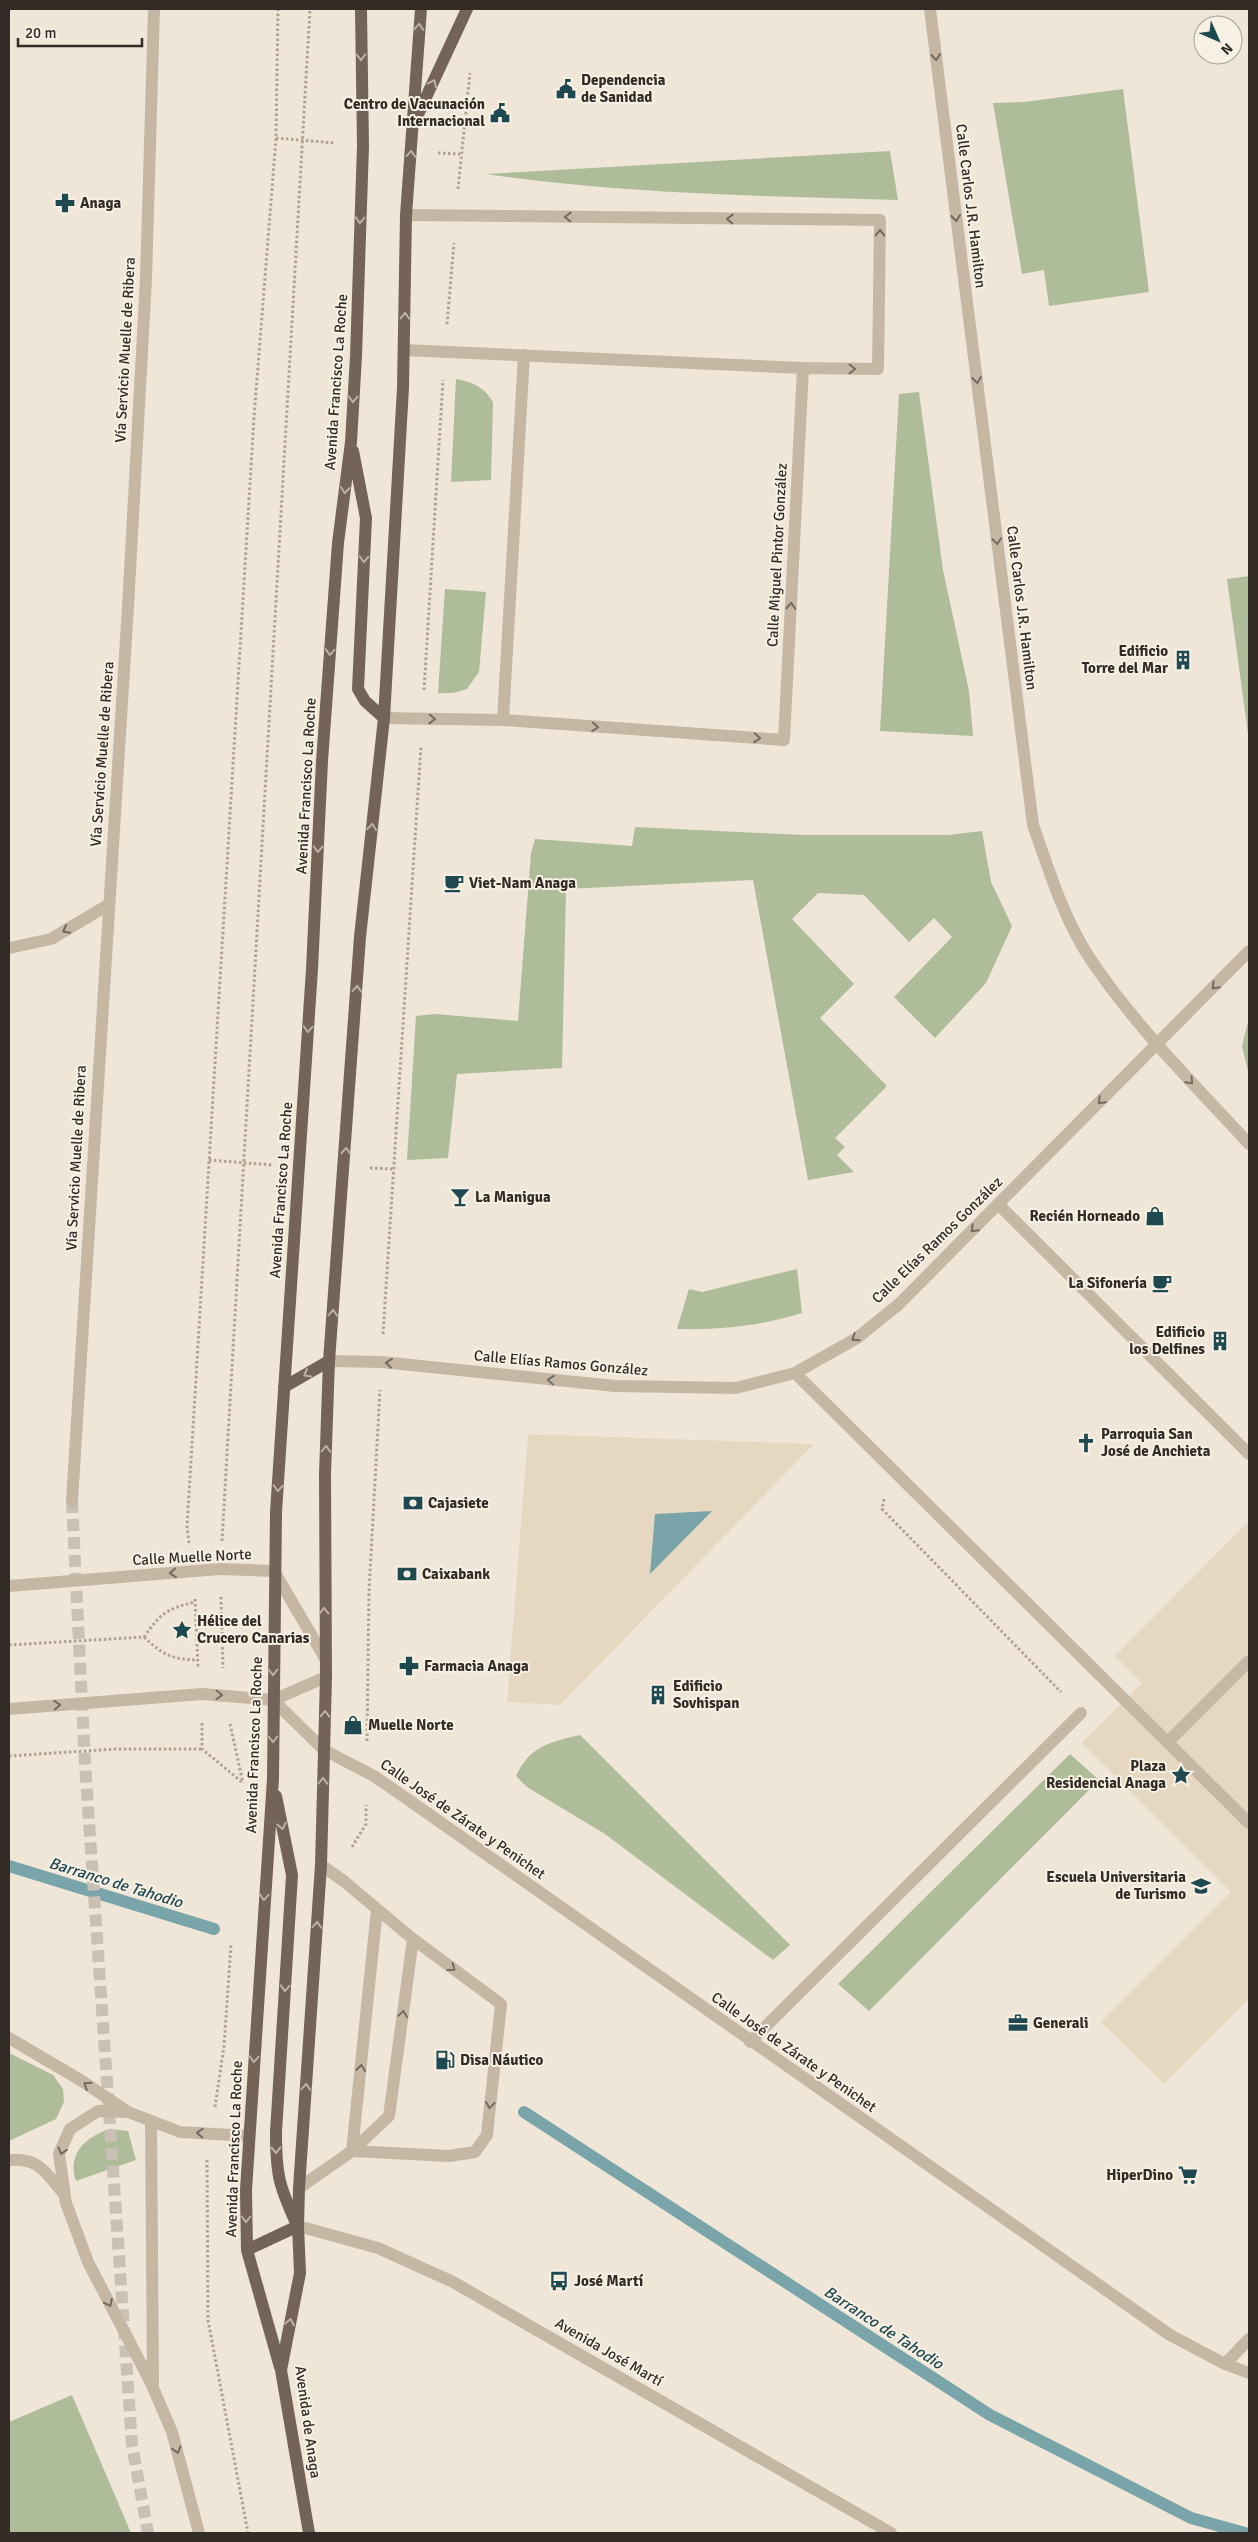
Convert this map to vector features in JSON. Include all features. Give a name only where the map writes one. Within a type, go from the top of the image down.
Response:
[{"type":"main road","name":"Avenida Francisco La Roche","points":[[281,2370],[247,2250],[246,2190],[273,1779],[274,1571],[284,1387],[338,543],[351,442],[363,146],[361,9]]},
{"type":"main road","points":[[298,2226],[321,1865],[326,1677],[325,1474],[330,1362],[360,937],[384,718],[404,350],[406,215],[421,9]]},
{"type":"main road","points":[[412,128],[467,9]]},
{"type":"main road","points":[[351,442],[366,518],[358,689],[365,701],[384,718]]},
{"type":"main road","points":[[284,1387],[330,1362]]},
{"type":"main road","points":[[273,1779],[292,1874],[276,2132],[276,2168],[280,2190],[298,2226]]},
{"type":"main road","points":[[247,2250],[298,2226]]},
{"type":"main road","name":"Avenida de Anaga","points":[[298,2226],[300,2273],[281,2370],[309,2533]]},
{"type":"street","name":"Vía Servicio Muelle de Ribera","points":[[72,1500],[128,607],[145,289],[154,9]]},
{"type":"street","name":"Calle Carlos J.R. Hamilton","points":[[930,9],[1033,825],[1059,900],[1089,956],[1157,1045],[1249,1144]]},
{"type":"street","points":[[404,350],[878,370],[880,220],[406,215]]},
{"type":"street","points":[[503,720],[524,355]]},
{"type":"street","name":"Calle Miguel Pintor González","points":[[384,718],[503,720],[784,740],[803,368]]},
{"type":"street","points":[[9,948],[51,938],[108,905]]},
{"type":"street","name":"Calle Elías Ramos González","points":[[330,1362],[382,1362],[615,1386],[736,1388],[795,1374],[857,1338],[898,1305],[1249,951]]},
{"type":"street","points":[[998,1204],[1249,1454]]},
{"type":"street","points":[[795,1374],[1249,1823]]},
{"type":"street","name":"Calle Muelle Norte","points":[[9,1586],[220,1569],[274,1571]]},
{"type":"street","points":[[274,1571],[326,1660]]},
{"type":"street","points":[[1168,1742],[1249,1661]]},
{"type":"street","points":[[9,1709],[202,1694],[224,1694],[273,1700],[326,1677]]},
{"type":"street","points":[[273,1700],[324,1750]]},
{"type":"street","points":[[750,2042],[1081,1712]]},
{"type":"street","name":"Calle José de Zárate y Penichet","points":[[324,1750],[366,1772],[404,1796],[750,2042],[1170,2336],[1225,2364],[1249,2373]]},
{"type":"street","points":[[321,1865],[345,1882],[413,1939],[501,2004],[487,2135],[475,2152],[449,2156],[352,2151]]},
{"type":"street","points":[[352,2151],[377,1909]]},
{"type":"street","points":[[299,2188],[352,2151],[389,2116],[413,1939]]},
{"type":"street","points":[[9,2038],[82,2081],[128,2112],[180,2132],[249,2136]]},
{"type":"street","points":[[128,2112],[98,2112],[70,2129],[59,2154],[64,2195],[88,2262],[154,2390],[172,2432],[199,2533]]},
{"type":"street","points":[[151,2121],[154,2390]]},
{"type":"street","points":[[9,2160],[27,2159],[41,2168],[64,2195]]},
{"type":"street","name":"Avenida José Martí","points":[[298,2226],[378,2248],[453,2282],[891,2533]]},
{"type":"street","points":[[1225,2364],[1249,2339]]},
{"type":"path","points":[[202,1749],[202,1694],[197,1660],[195,1602],[187,1527],[254,427],[276,138],[278,9]]},
{"type":"path","points":[[242,1792],[243,1783],[224,1694],[220,1569],[310,9]]},
{"type":"path","points":[[345,1882],[352,1845],[366,1824],[369,1590],[391,1179],[445,352],[461,146],[471,67]]},
{"type":"path","points":[[888,1466],[882,1509],[1081,1712]]},
{"type":"path","points":[[144,1637],[154,1623],[172,1607],[195,1602]]},
{"type":"path","points":[[9,1645],[144,1637],[161,1653],[177,1659],[197,1660]]},
{"type":"path","points":[[9,1756],[115,1749],[202,1749],[243,1783]]},
{"type":"path","points":[[214,2113],[224,2046],[232,1939]]},
{"type":"path","points":[[208,2152],[205,2171],[208,2320],[248,2533]]},
{"type":"green space","points":[[1123,89],[1149,292],[1049,306],[1044,270],[1022,274],[993,103],[1024,102]]},
{"type":"green space","points":[[890,151],[898,200],[640,190],[537,181],[486,174]]},
{"type":"green space","points":[[456,379],[477,386],[486,392],[493,402],[491,480],[451,482]]},
{"type":"green space","points":[[919,392],[943,570],[969,691],[973,736],[880,731],[899,394]]},
{"type":"green space","points":[[1249,576],[1249,741],[1227,579]]},
{"type":"green space","points":[[445,589],[486,592],[479,672],[467,689],[453,693],[438,693]]},
{"type":"green space","points":[[635,827],[803,835],[948,835],[982,831],[991,882],[1012,926],[986,983],[935,1038],[894,997],[952,937],[934,918],[909,942],[864,895],[818,893],[792,919],[854,984],[820,1018],[887,1086],[835,1138],[845,1147],[837,1155],[854,1172],[808,1180],[753,880],[566,889],[562,1068],[457,1074],[448,1158],[407,1160],[416,1016],[435,1014],[518,1021],[531,853],[535,839],[632,846]]},
{"type":"green space","points":[[1249,1018],[1249,1075],[1242,1046]]},
{"type":"green space","points":[[797,1269],[802,1313],[740,1326],[709,1329],[677,1329],[689,1289],[702,1292]]},
{"type":"green space","points":[[580,1735],[790,1945],[773,1960],[605,1834],[527,1787],[516,1776],[534,1752],[550,1743]]},
{"type":"green space","points":[[1070,1754],[1099,1780],[869,2011],[838,1984]]},
{"type":"green space","points":[[9,2053],[53,2075],[63,2089],[64,2102],[56,2119],[9,2141]]},
{"type":"green space","points":[[110,2129],[128,2131],[136,2160],[76,2181],[74,2163],[80,2148],[93,2137]]},
{"type":"green space","points":[[72,2395],[131,2533],[9,2533],[9,2422]]},
{"type":"shaded area","points":[[528,1434],[814,1444],[560,1705],[507,1702]]},
{"type":"shaded area","name":"Plaza Residencial Anaga","points":[[1249,1521],[1249,1999],[1164,2084],[1101,2022],[1231,1892],[1082,1743],[1142,1683],[1115,1656]]},
{"type":"water","points":[[712,1511],[650,1574],[655,1514]]},
{"type":"waterway","name":"Barranco de Tahodio","points":[[9,1866],[214,1929]]},
{"type":"waterway","name":"Barranco de Tahodio","points":[[524,2112],[990,2415],[1191,2518],[1245,2533]]},
{"type":"tunnel","points":[[72,1501],[85,1763],[132,2445],[148,2533]]},
{"type":"place","name":"Dependencia de Sanidad","points":[[566,89]]},
{"type":"place","name":"Centro de Vacunación Internacional","points":[[500,113]]},
{"type":"place","name":"Anaga","points":[[65,203]]},
{"type":"place","name":"Edificio Torre del Mar","points":[[1183,660]]},
{"type":"place","name":"Viet-Nam Anaga","points":[[454,883]]},
{"type":"place","name":"La Manigua","points":[[460,1197]]},
{"type":"place","name":"Recién Horneado","points":[[1155,1216]]},
{"type":"place","name":"La Sifonería","points":[[1162,1283]]},
{"type":"place","name":"Edificio los Delfines","points":[[1220,1341]]},
{"type":"place","name":"Parroquia San José de Anchieta","points":[[1086,1443]]},
{"type":"place","name":"Cajasiete","points":[[413,1503]]},
{"type":"place","name":"Caixabank","points":[[407,1574]]},
{"type":"place","name":"Hélice del Crucero Canarias","points":[[182,1630]]},
{"type":"place","name":"Farmacia Anaga","points":[[409,1666]]},
{"type":"place","name":"Edificio Sovhispan","points":[[658,1695]]},
{"type":"place","name":"Muelle Norte","points":[[353,1725]]},
{"type":"place","name":"Plaza Residencial Anaga","points":[[1181,1775]]},
{"type":"place","name":"Escuela Universitaria de Turismo","points":[[1201,1886]]},
{"type":"place","name":"Generali","points":[[1018,2023]]},
{"type":"place","name":"Disa Náutico","points":[[445,2060]]},
{"type":"place","name":"HiperDino","points":[[1188,2175]]},
{"type":"place","name":"José Martí","points":[[559,2281]]}]
